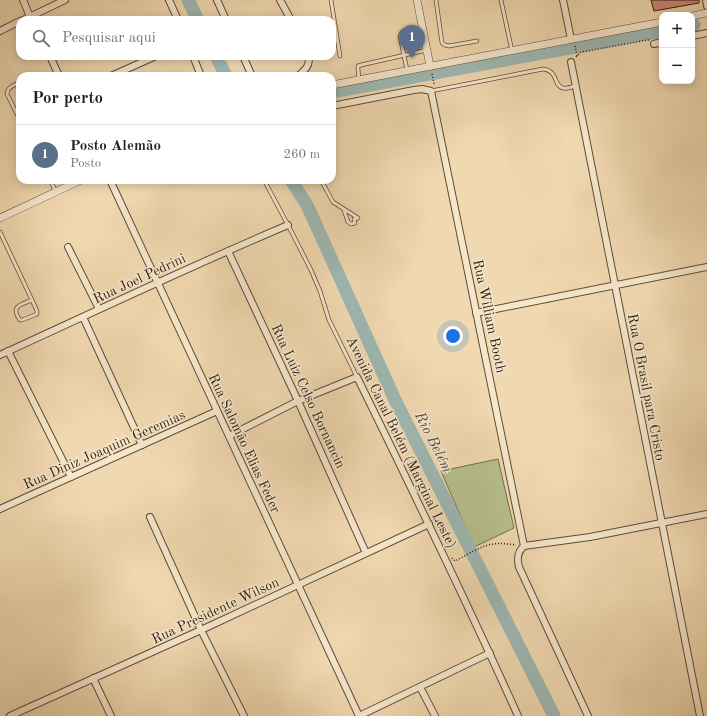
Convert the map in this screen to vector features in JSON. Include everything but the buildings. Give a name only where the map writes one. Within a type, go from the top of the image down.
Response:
[{"type":"street","points":[[23,0],[30,16]]},
{"type":"street","points":[[35,16],[65,0]]},
{"type":"street","points":[[169,0],[176,16]]},
{"type":"street","points":[[217,0],[224,16]]},
{"type":"street","points":[[280,0],[289,16]]},
{"type":"street","points":[[417,0],[431,68]]},
{"type":"street","points":[[563,0],[572,39]]},
{"type":"street","points":[[706,0],[707,6]]},
{"type":"street","points":[[695,15],[707,13]]},
{"type":"street","points":[[336,84],[431,68],[659,23]]},
{"type":"street","points":[[0,31],[16,24]]},
{"type":"street","points":[[695,35],[707,33]]},
{"type":"street","points":[[654,44],[659,43]]},
{"type":"street","points":[[52,60],[57,72]]},
{"type":"street","points":[[121,72],[147,60]]},
{"type":"street","points":[[195,60],[199,72]]},
{"type":"street","points":[[245,60],[250,72]]},
{"type":"street","points":[[303,72],[306,70],[309,60]]},
{"type":"street","name":"Rua O Brasil para Cristo","points":[[571,62],[700,716]]},
{"type":"street","points":[[336,105],[414,90],[422,89],[431,91]]},
{"type":"street","name":"Rua William Booth","points":[[431,91],[524,546]]},
{"type":"street","points":[[0,218],[73,184]]},
{"type":"street","name":"Rua Salomão Elias Feder","points":[[112,184],[359,716]]},
{"type":"street","name":"Rua Joel Pedrini","points":[[0,355],[157,282],[288,225]]},
{"type":"street","points":[[68,247],[99,309]]},
{"type":"street","name":"Rua Luiz Celso Bornancin","points":[[228,251],[298,401],[366,553]]},
{"type":"street","points":[[476,313],[707,267]]},
{"type":"street","points":[[83,317],[142,445]]},
{"type":"street","points":[[8,351],[71,477]]},
{"type":"street","points":[[229,436],[298,401],[357,377]]},
{"type":"street","name":"Avenida Canal Belém (Marginal Leste)","points":[[357,377],[490,653],[518,716]]},
{"type":"street","name":"Rua Diniz Joaquim Geremias","points":[[0,510],[217,411]]},
{"type":"street","points":[[588,716],[519,567],[518,556],[520,550],[524,546],[590,537],[707,514]]},
{"type":"street","points":[[150,517],[202,630],[244,716]]},
{"type":"street","name":"Rua Presidente Wilson","points":[[10,716],[202,630],[428,524]]},
{"type":"street","points":[[359,716],[490,653]]},
{"type":"street","points":[[93,678],[111,716]]},
{"type":"street","points":[[420,687],[435,716]]},
{"type":"street","points":[[25,709],[28,716]]},
{"type":"lane","points":[[330,0],[333,16]]},
{"type":"lane","points":[[436,0],[442,43],[449,46],[477,41]]},
{"type":"lane","points":[[501,0],[512,51]]},
{"type":"lane","points":[[407,71],[400,34],[402,32],[423,28]]},
{"type":"lane","points":[[336,34],[340,56]]},
{"type":"lane","points":[[359,80],[358,66],[427,50]]},
{"type":"lane","points":[[431,91],[543,69],[549,70],[553,74],[559,87],[576,86]]},
{"type":"lane","points":[[16,84],[7,90],[7,94],[16,112]]},
{"type":"lane","points":[[52,184],[56,192]]},
{"type":"lane","name":"Avenida Canal Belém (Marginal Leste)","points":[[266,184],[311,270],[320,291],[329,320],[357,377]]},
{"type":"lane","points":[[323,184],[333,202],[358,218],[354,219],[355,223],[351,224],[348,222],[344,210]]},
{"type":"lane","points":[[0,232],[32,300],[37,311],[37,314],[20,320],[15,311],[17,306],[32,300]]},
{"type":"path","points":[[572,39],[577,56]]},
{"type":"path","points":[[571,62],[581,52],[647,40],[654,44]]},
{"type":"path","points":[[431,68],[434,83]]},
{"type":"path","points":[[455,561],[482,547],[494,544],[524,546]]},
{"type":"green space","points":[[498,459],[514,528],[474,547],[441,471]]},
{"type":"waterway","name":"Rio Belém","points":[[188,0],[196,16]]},
{"type":"waterway","points":[[336,91],[659,32]]},
{"type":"waterway","name":"Rio Belém","points":[[218,60],[224,72]]},
{"type":"waterway","name":"Rio Belém","points":[[294,184],[307,205],[396,402],[554,716]]},
{"type":"place","name":"Posto Alemão","points":[[412,58]]}]
